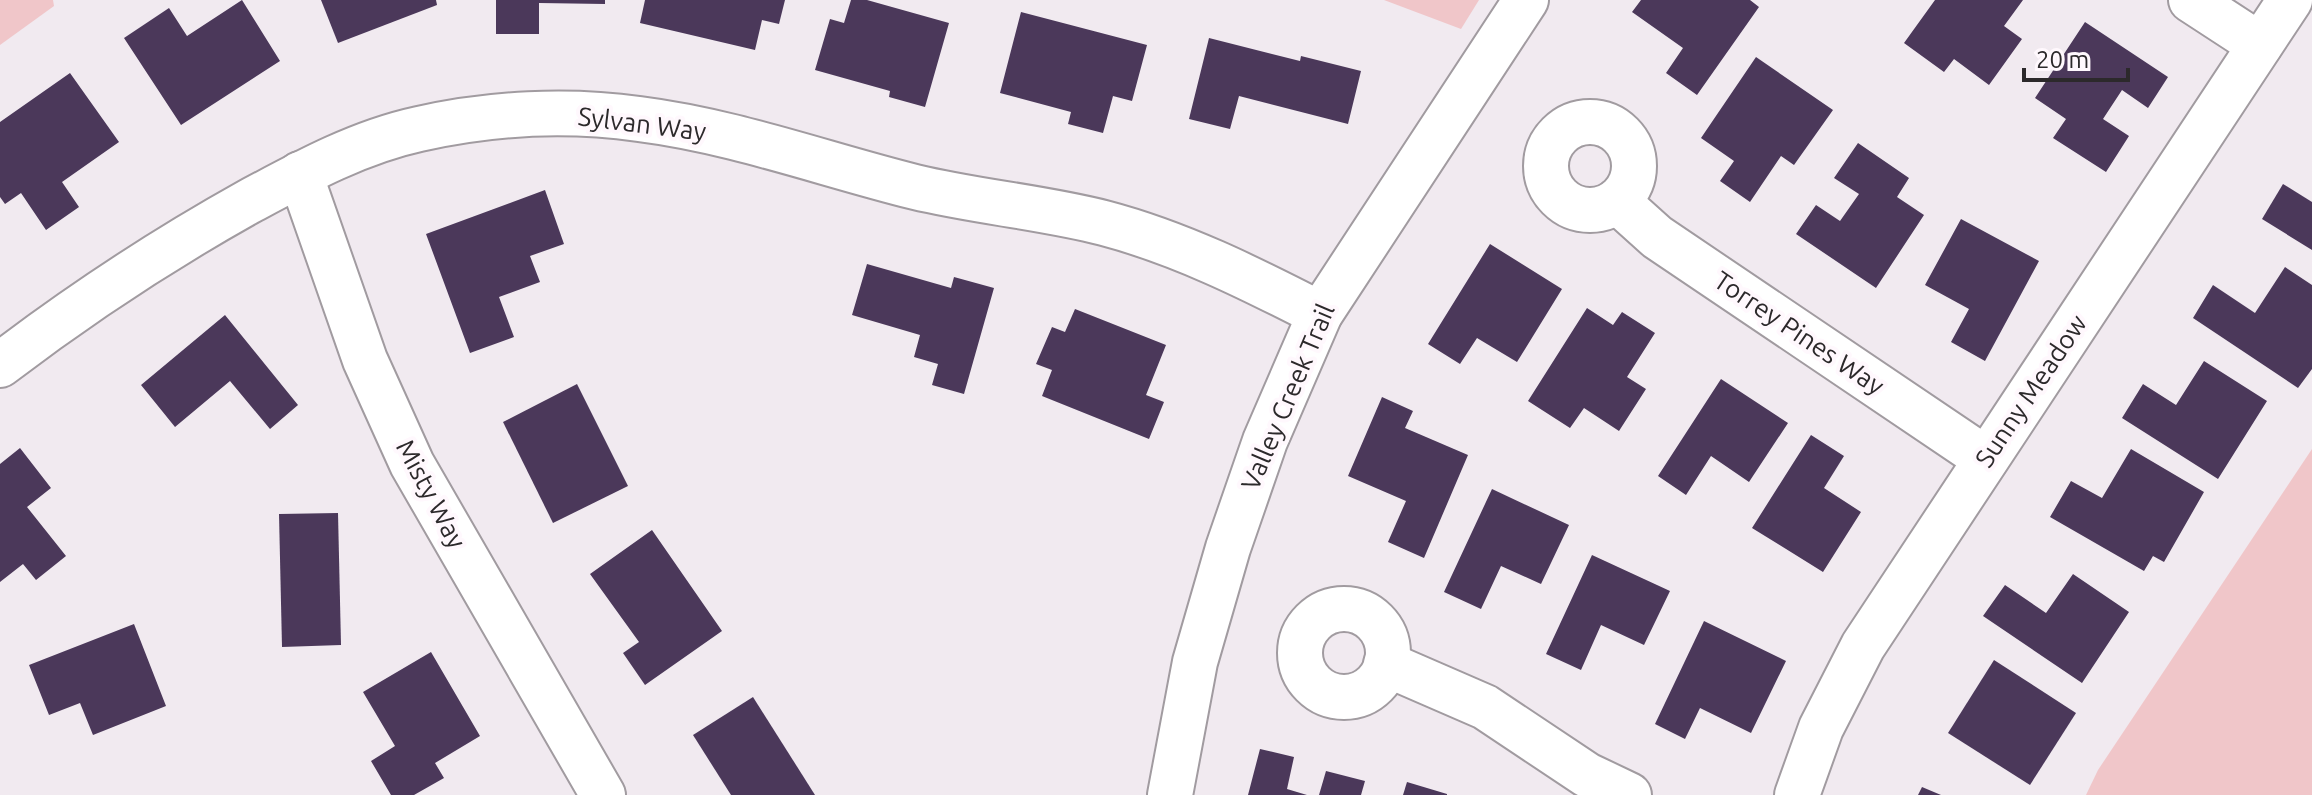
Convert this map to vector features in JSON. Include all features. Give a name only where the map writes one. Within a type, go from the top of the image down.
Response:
[{"type":"street","name":"Valley Creek Trail","points":[[1170,795],[1195,662],[1228,548],[1265,441],[1320,314],[1526,0]]},
{"type":"street","points":[[2191,0],[2260,45]]},
{"type":"street","name":"Sunny Meadow","points":[[1797,795],[1821,728],[1863,646],[2290,0]]},
{"type":"street","name":"Sylvan Way","points":[[0,365],[167,247],[300,174],[357,148],[416,129],[469,119],[531,114],[637,118],[732,136],[946,194],[1105,223],[1243,274],[1320,314]]},
{"type":"street","name":"Misty Way","points":[[300,174],[365,360],[412,464],[603,795]]},
{"type":"street","name":"Torrey Pines Way","points":[[1617,201],[1657,237],[1986,459]]},
{"type":"street","points":[[1386,664],[1485,707],[1587,775],[1629,795]]},
{"type":"shaded area","points":[[0,0],[53,0],[54,6],[0,45]]},
{"type":"shaded area","points":[[1384,0],[1479,0],[1461,29]]},
{"type":"shaded area","points":[[2312,449],[2312,795],[2086,795],[2098,770]]},
{"type":"building","points":[[242,0],[280,61],[181,125],[124,38],[169,8],[187,36]]},
{"type":"building","points":[[321,0],[436,0],[437,5],[338,43]]},
{"type":"building","points":[[496,0],[605,0],[605,4],[539,3],[539,34],[496,34]]},
{"type":"building","points":[[645,0],[785,0],[779,24],[762,20],[755,50],[640,23]]},
{"type":"building","points":[[851,0],[867,0],[949,23],[925,107],[889,97],[890,91],[815,70],[830,19],[844,23]]},
{"type":"building","points":[[1641,0],[1750,0],[1759,7],[1697,95],[1666,73],[1683,48],[1632,12]]},
{"type":"building","points":[[1935,0],[2023,0],[2004,26],[2022,39],[1989,85],[1954,59],[1944,72],[1904,43]]},
{"type":"building","points":[[1021,12],[1147,45],[1132,101],[1113,96],[1103,133],[1068,124],[1071,112],[1000,93]]},
{"type":"building","points":[[2085,22],[2168,77],[2148,108],[2122,90],[2103,119],[2129,136],[2106,172],[2053,138],[2066,119],[2035,98]]},
{"type":"building","points":[[1209,38],[1300,61],[1301,56],[1361,71],[1348,124],[1239,96],[1230,129],[1189,119]]},
{"type":"building","points":[[1756,57],[1833,110],[1794,165],[1781,156],[1750,202],[1720,181],[1734,161],[1701,138]]},
{"type":"building","points":[[70,73],[119,142],[62,182],[79,207],[46,230],[21,193],[5,204],[0,197],[0,122]]},
{"type":"building","points":[[1858,143],[1909,178],[1897,197],[1924,215],[1876,288],[1796,234],[1816,205],[1840,221],[1859,194],[1834,178]]},
{"type":"building","points":[[2283,184],[2312,202],[2312,250],[2262,219]]},
{"type":"building","points":[[545,190],[564,244],[530,256],[540,282],[499,297],[514,337],[470,353],[426,234]]},
{"type":"building","points":[[1961,219],[2039,261],[1985,361],[1951,342],[1969,309],[1925,285]]},
{"type":"building","points":[[1490,244],[1562,289],[1517,362],[1477,338],[1460,364],[1428,344]]},
{"type":"building","points":[[867,264],[951,288],[954,277],[994,288],[964,394],[932,385],[938,364],[914,357],[920,335],[852,315]]},
{"type":"building","points":[[2285,267],[2312,285],[2312,369],[2298,388],[2193,318],[2213,285],[2255,313]]},
{"type":"building","points":[[1587,308],[1613,325],[1622,312],[1655,333],[1627,377],[1646,389],[1619,431],[1584,408],[1570,428],[1528,401]]},
{"type":"building","points":[[1075,309],[1166,345],[1146,395],[1164,402],[1149,439],[1042,396],[1052,370],[1036,364],[1052,327],[1065,332]]},
{"type":"building","points":[[225,315],[298,405],[270,429],[230,381],[175,427],[141,385]]},
{"type":"building","points":[[2204,361],[2267,401],[2218,479],[2122,418],[2143,384],[2176,405]]},
{"type":"building","points":[[1721,379],[1788,423],[1749,482],[1711,456],[1686,495],[1658,476]]},
{"type":"building","points":[[577,384],[628,486],[553,523],[503,422]]},
{"type":"building","points":[[1382,397],[1413,411],[1405,428],[1468,455],[1424,558],[1388,542],[1406,501],[1348,476]]},
{"type":"building","points":[[1811,435],[1844,456],[1824,488],[1861,512],[1823,572],[1752,528]]},
{"type":"building","points":[[20,448],[51,488],[27,507],[66,556],[36,580],[23,564],[0,582],[0,464]]},
{"type":"building","points":[[2131,449],[2204,492],[2164,562],[2153,556],[2144,571],[2050,517],[2071,481],[2102,498]]},
{"type":"building","points":[[1492,489],[1569,525],[1541,584],[1501,566],[1481,609],[1444,592]]},
{"type":"building","points":[[338,513],[341,645],[282,647],[279,514]]},
{"type":"building","points":[[652,530],[722,631],[645,685],[623,653],[639,642],[590,574]]},
{"type":"building","points":[[1592,555],[1670,591],[1644,645],[1601,625],[1581,670],[1546,654]]},
{"type":"building","points":[[2073,574],[2129,612],[2082,683],[1983,616],[2005,585],[2046,613]]},
{"type":"building","points":[[1704,621],[1786,661],[1751,733],[1700,708],[1685,739],[1655,724]]},
{"type":"building","points":[[134,624],[166,706],[93,735],[80,703],[49,715],[29,665]]},
{"type":"building","points":[[431,652],[480,736],[435,763],[444,778],[414,795],[391,795],[371,761],[395,746],[363,692]]},
{"type":"building","points":[[1994,660],[2076,713],[2030,785],[1948,733]]},
{"type":"building","points":[[753,697],[815,795],[731,795],[693,735]]},
{"type":"building","points":[[1260,749],[1294,757],[1287,789],[1307,795],[1248,795]]},
{"type":"building","points":[[1326,771],[1365,781],[1361,795],[1319,795]]},
{"type":"building","points":[[1407,782],[1447,794],[1447,795],[1403,795]]},
{"type":"building","points":[[1922,787],[1941,795],[1918,795]]}]
